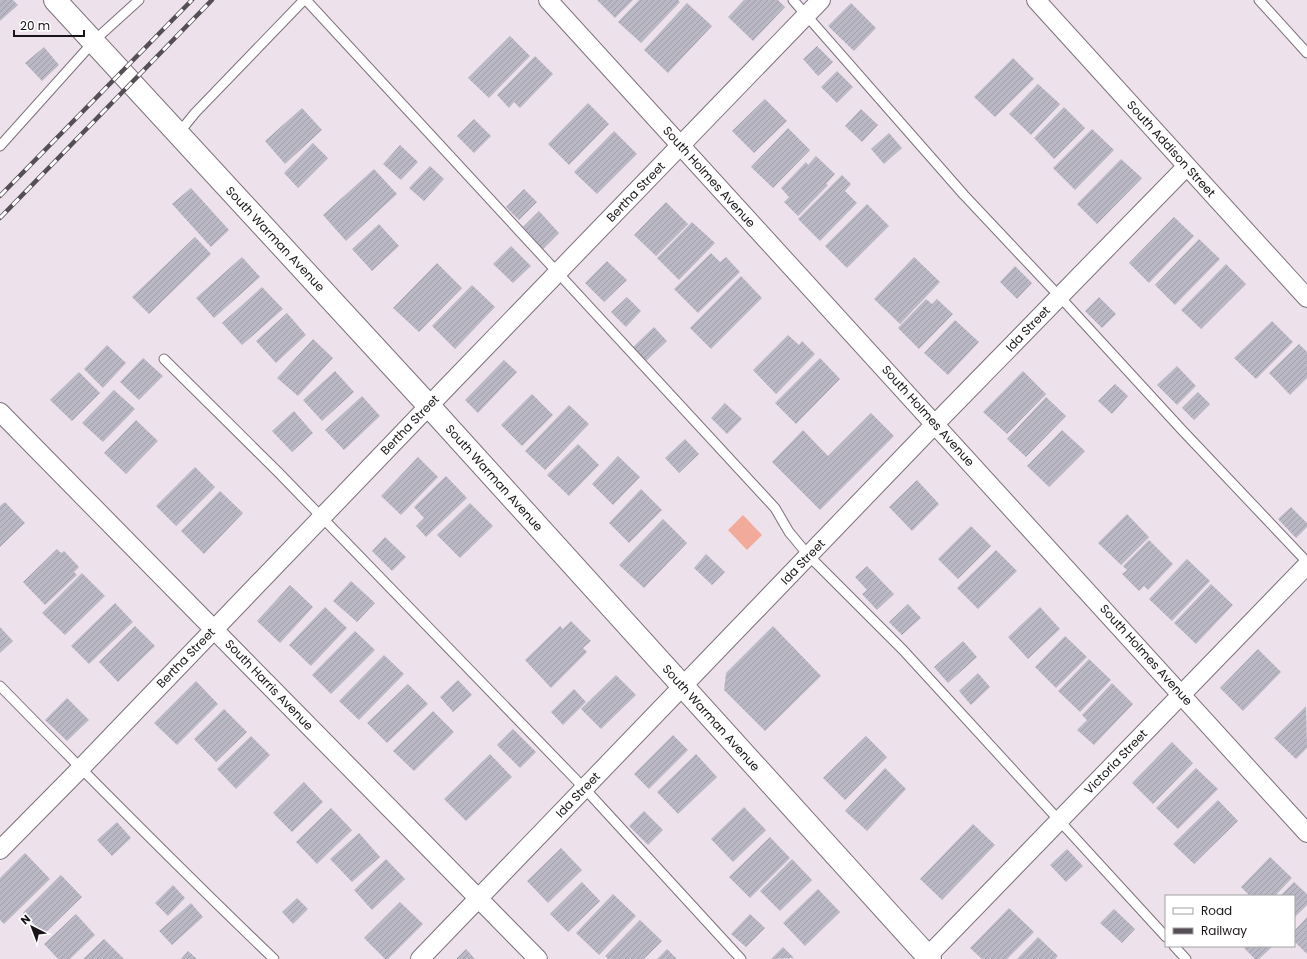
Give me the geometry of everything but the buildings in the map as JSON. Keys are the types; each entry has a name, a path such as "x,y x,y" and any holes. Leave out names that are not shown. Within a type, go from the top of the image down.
{"main road":[{"name":"South Warman Avenue","path":"55,0 429,406 928,958"}],"street":[{"name":"South Holmes Avenue","path":"548,0 1182,694 1307,833"},
{"name":"Bertha Street","path":"0,850 80,769 322,516 821,0"},
{"name":"South Addison Street","path":"1036,0 1307,298"},
{"name":"Ida Street","path":"420,959 683,688 935,424 1187,166"},
{"name":"South Harris Avenue","path":"0,412 538,959"},
{"name":"Victoria Street","path":"928,958 1307,563"}],"lane":[{"path":"0,146 93,42 139,0"},
{"path":"178,134 195,113 305,0 775,508 789,532 809,556 903,650 1165,936"},
{"path":"792,0 964,195 1307,563"},
{"path":"1259,0 1307,53"},
{"path":"164,359 322,516 584,789 741,959"},
{"path":"0,686 80,769 218,906 274,959"},
{"path":"1175,947 1186,959"}],"shaded area":[{"path":"743,515 762,535 747,550 728,530"}],"railway":[{"path":"0,196 192,0"},
{"path":"0,218 212,0"}]}
